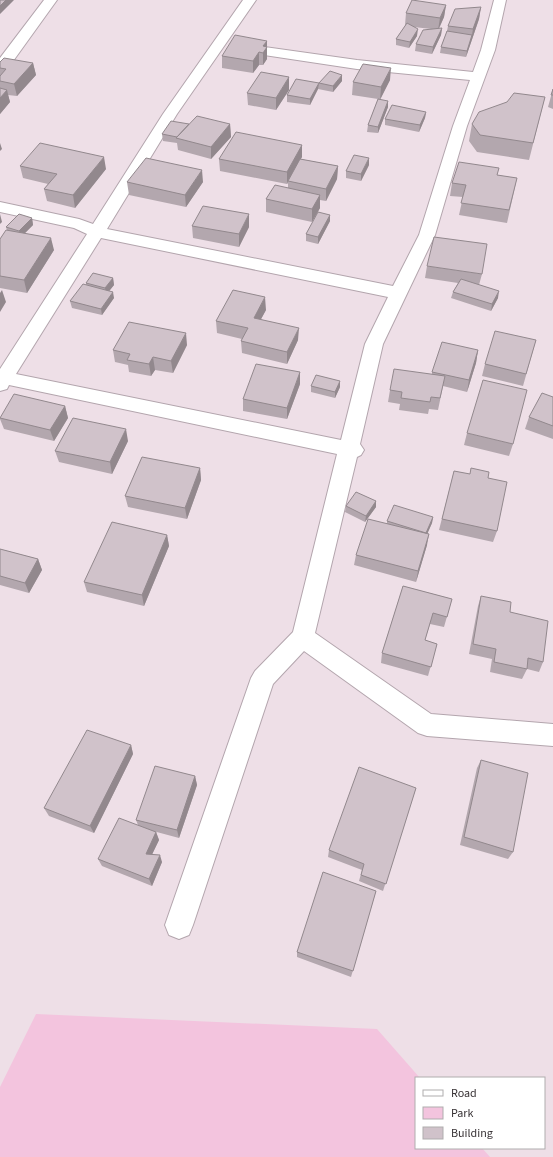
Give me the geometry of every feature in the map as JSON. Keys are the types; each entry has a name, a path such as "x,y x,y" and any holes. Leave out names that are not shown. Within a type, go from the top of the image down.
{"street":[{"path":"0,63 6,61 51,0"},
{"path":"250,0 218,43 141,157 97,232 1,380 351,450"},
{"path":"179,925 263,678 303,637 351,450 374,344 427,235 460,126 488,50 500,0"},
{"path":"218,43 374,68 478,77"},
{"path":"0,207 79,224 97,232 398,293"},
{"path":"303,637 427,725 553,735"}],"green space":[{"path":"36,1014 377,1029 419,1077 415,1077 415,1149 483,1149 490,1157 0,1157 0,1087"}],"building":[{"path":"0,0 6,0 0,6"},
{"path":"412,0 446,5 440,18 406,13"},
{"path":"481,7 473,29 448,26 455,9"},
{"path":"407,23 418,29 410,42 396,39"},
{"path":"442,28 433,47 416,44 423,30"},
{"path":"447,31 472,35 467,51 441,47"},
{"path":"235,35 267,41 263,46 267,47 263,53 259,52 253,61 222,56"},
{"path":"4,58 33,63 14,84 0,81 0,76 6,69 0,68 0,62"},
{"path":"363,64 391,68 381,87 353,82"},
{"path":"330,71 342,75 333,86 319,83"},
{"path":"261,72 289,77 276,98 247,93"},
{"path":"296,79 319,83 310,99 287,95"},
{"path":"0,88 7,90 0,98"},
{"path":"514,93 545,97 533,143 480,135 472,124 479,112 507,102"},
{"path":"378,99 388,101 378,127 368,125"},
{"path":"392,105 426,112 420,125 385,119"},
{"path":"197,116 230,124 211,147 176,138"},
{"path":"171,121 189,124 177,137 162,134"},
{"path":"236,132 302,145 287,172 219,159"},
{"path":"40,143 104,157 73,195 44,189 57,174 20,166"},
{"path":"354,155 369,158 361,174 346,171"},
{"path":"146,158 202,170 185,195 127,182"},
{"path":"300,159 338,166 326,189 288,181"},
{"path":"459,162 499,168 497,175 517,178 509,210 461,203 466,185 452,183"},
{"path":"275,185 320,195 312,209 266,199"},
{"path":"203,206 249,214 239,234 192,226"},
{"path":"318,212 330,215 318,237 306,234"},
{"path":"19,214 32,218 19,231 6,227"},
{"path":"6,230 51,238 24,280 0,276 0,239"},
{"path":"434,237 487,244 482,274 427,266"},
{"path":"93,273 113,278 105,288 86,283"},
{"path":"461,279 499,291 492,304 453,292"},
{"path":"83,284 113,292 101,309 70,301"},
{"path":"233,290 265,297 254,318 299,328 287,352 241,341 248,328 216,321"},
{"path":"129,322 186,333 171,361 153,357 149,364 127,360 130,354 113,350"},
{"path":"495,331 536,340 526,374 485,364"},
{"path":"442,342 478,350 469,380 432,372"},
{"path":"256,364 300,372 287,408 243,399"},
{"path":"394,369 445,376 440,398 431,397 430,402 401,398 402,392 390,390"},
{"path":"316,375 340,381 335,392 311,386"},
{"path":"483,380 527,390 513,444 467,433"},
{"path":"542,393 553,397 553,426 529,417"},
{"path":"14,394 65,406 50,430 0,418"},
{"path":"73,418 126,429 110,462 55,451"},
{"path":"142,457 200,468 185,508 125,496"},
{"path":"471,468 489,472 488,478 507,482 497,531 442,519 454,471 470,474"},
{"path":"356,492 376,501 366,516 346,506"},
{"path":"394,505 433,517 426,533 387,521"},
{"path":"368,519 429,534 418,571 356,555"},
{"path":"112,522 167,535 142,595 84,582"},
{"path":"0,549 38,559 25,583 0,576"},
{"path":"403,586 452,599 447,617 433,613 425,640 437,644 431,667 382,653"},
{"path":"481,596 511,602 510,612 548,621 543,662 528,658 527,669 494,662 496,649 473,644"},
{"path":"87,730 131,745 90,826 44,808"},
{"path":"481,760 528,773 513,852 464,837"},
{"path":"155,766 195,776 177,830 136,820"},
{"path":"359,767 416,788 386,884 361,875 364,864 329,850"},
{"path":"119,818 156,832 146,854 160,855 149,879 98,859"},
{"path":"323,872 376,891 353,971 297,952"}]}
